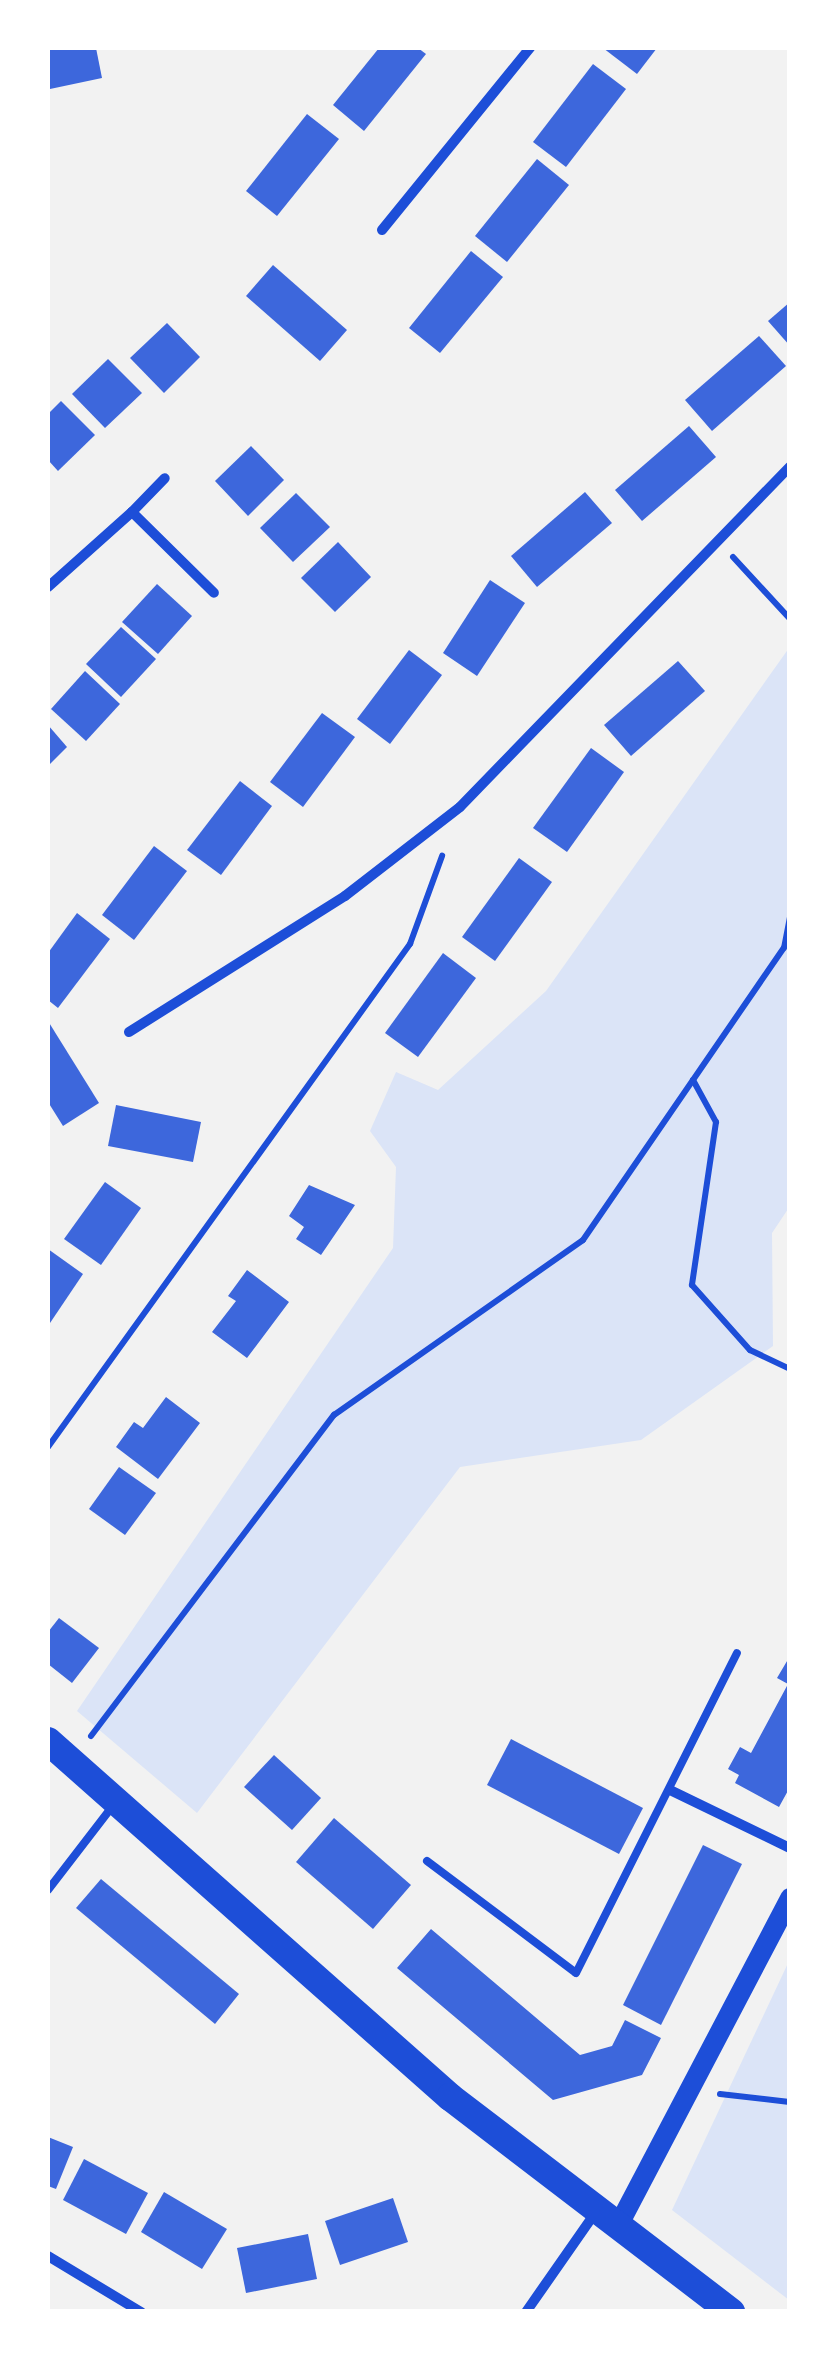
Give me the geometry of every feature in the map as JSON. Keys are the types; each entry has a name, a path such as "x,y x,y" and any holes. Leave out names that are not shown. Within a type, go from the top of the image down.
{"highway":[{"path":"48,1741 450,2097 731,2312"}],"main road":[{"path":"606,2220 689,2090 790,1898"}],"street":[{"path":"382,230 530,48"},
{"path":"130,1032 345,896 460,807 716,537 790,466"},
{"path":"48,587 166,478"},
{"path":"132,512 214,594"},
{"path":"670,1790 790,1848"},
{"path":"526,2312 606,2220"},
{"path":"48,2256 141,2312"}],"lane":[{"path":"428,1861 576,1973 737,1653"},
{"path":"48,1890 116,1803"}],"path":[{"path":"716,537 790,619"},
{"path":"48,1447 410,944 460,807"},
{"path":"70,1763 334,1415 583,1240 784,948 790,916"},
{"path":"693,1080 716,1122 692,1285 750,1350 790,1368"},
{"path":"689,2090 790,2102"}],"shaded area":[{"path":"789,648 790,1206 772,1233 773,1346 641,1440 460,1467 197,1813 77,1711 393,1248 396,1167 370,1131 396,1072 438,1090 546,991"},
{"path":"789,1961 789,2300 672,2210"}],"building":[{"path":"48,48 96,48 102,78 50,89"},
{"path":"379,48 418,48 426,54 364,131 333,105"},
{"path":"603,48 657,48 637,74"},
{"path":"593,64 626,89 566,167 533,142"},
{"path":"307,114 339,139 277,216 246,191"},
{"path":"537,159 569,185 507,262 475,236"},
{"path":"471,251 503,277 440,353 409,328"},
{"path":"273,265 347,330 320,361 246,296"},
{"path":"790,302 790,346 768,321"},
{"path":"167,323 200,357 164,393 130,358"},
{"path":"759,336 786,366 712,431 685,400"},
{"path":"108,359 142,393 105,428 72,394"},
{"path":"61,401 95,435 58,471 48,460 48,414"},
{"path":"689,426 716,457 642,521 615,490"},
{"path":"251,446 284,480 248,516 215,481"},
{"path":"585,492 612,523 537,587 511,556"},
{"path":"296,493 330,527 293,562 260,528"},
{"path":"338,542 371,577 335,612 301,578"},
{"path":"490,580 525,603 477,676 443,653"},
{"path":"157,584 192,616 158,654 122,622"},
{"path":"121,627 156,659 121,697 86,664"},
{"path":"409,650 442,675 390,744 357,719"},
{"path":"678,661 705,691 631,756 604,725"},
{"path":"85,671 120,704 86,741 51,709"},
{"path":"322,713 355,737 303,807 270,782"},
{"path":"48,725 67,747 48,766"},
{"path":"591,748 624,772 567,852 533,828"},
{"path":"240,781 272,806 221,875 187,850"},
{"path":"154,846 187,871 134,940 102,915"},
{"path":"519,858 552,882 495,961 462,937"},
{"path":"77,913 110,939 58,1008 48,1000 48,953"},
{"path":"443,953 476,978 418,1057 385,1033"},
{"path":"48,1021 99,1103 63,1126 48,1102"},
{"path":"116,1105 201,1122 193,1162 108,1146"},
{"path":"105,1182 141,1208 101,1265 64,1239"},
{"path":"309,1185 355,1205 321,1255 296,1239 304,1227 289,1216"},
{"path":"48,1249 83,1274 48,1326"},
{"path":"247,1270 289,1302 247,1358 212,1332 236,1301 228,1296"},
{"path":"166,1397 200,1423 158,1479 116,1447 134,1422 143,1428"},
{"path":"119,1467 156,1493 125,1535 89,1509"},
{"path":"59,1618 99,1648 72,1683 48,1664 48,1632"},
{"path":"790,1656 790,1787 779,1807 735,1783 739,1775 728,1769 740,1747 751,1753 788,1684 777,1678"},
{"path":"511,1739 643,1808 619,1854 487,1785"},
{"path":"274,1755 321,1798 292,1830 244,1787"},
{"path":"334,1818 411,1885 373,1929 296,1862"},
{"path":"703,1845 742,1864 661,2025 623,2005"},
{"path":"101,1879 239,1994 215,2024 76,1908"},
{"path":"431,1929 580,2055 612,2046 625,2020 661,2038 642,2075 553,2100 397,1968"},
{"path":"48,2137 73,2147 56,2189 48,2186"},
{"path":"84,2159 148,2193 126,2234 63,2200"},
{"path":"164,2192 227,2229 202,2269 141,2232"},
{"path":"393,2198 408,2242 340,2265 325,2221"},
{"path":"308,2234 317,2279 246,2293 237,2248"}]}
